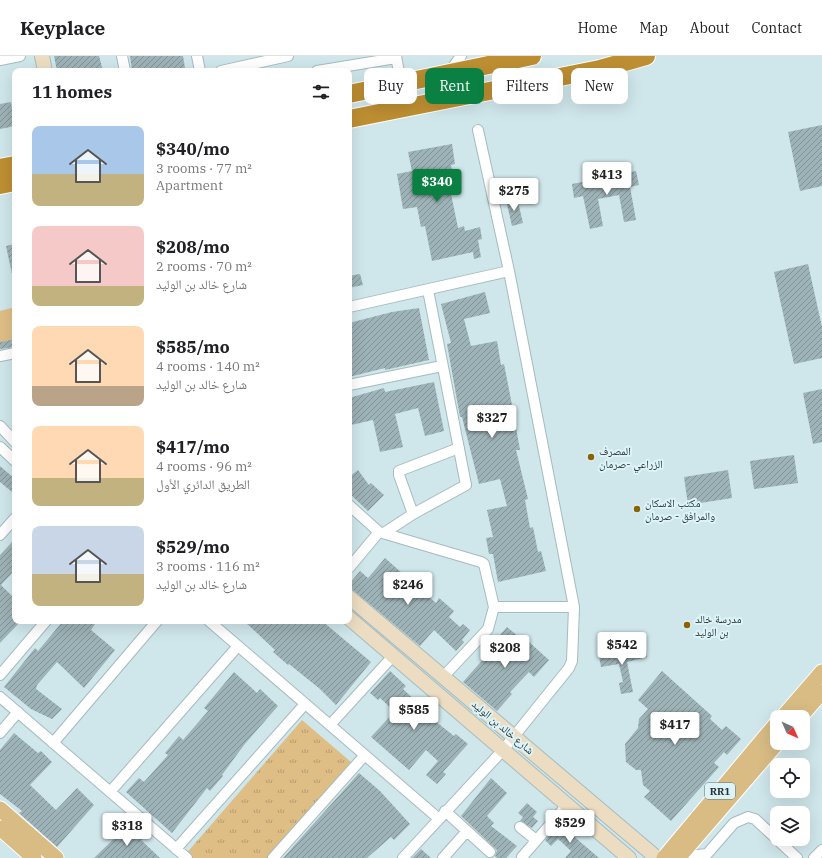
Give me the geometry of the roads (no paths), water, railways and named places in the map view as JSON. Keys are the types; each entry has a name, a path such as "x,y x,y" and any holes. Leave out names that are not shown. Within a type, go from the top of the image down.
{"highway":[{"path":"352,118 600,69 646,56"},
{"path":"475,68 525,57"},
{"path":"352,93 364,91"},
{"path":"0,168 12,166"},
{"path":"0,185 12,183"}],"main road":[{"path":"789,710 822,672"},
{"path":"806,710 822,692"},
{"name":"RR1","path":"664,858 770,731"},
{"name":"RR1","path":"679,858 771,750"},
{"path":"0,809 56,858"},
{"path":"0,828 34,858"}],"street":[{"path":"0,60 20,56"},
{"path":"42,56 44,68"},
{"path":"122,56 125,68"},
{"path":"197,56 199,68"},
{"path":"234,68 288,56"},
{"path":"452,68 461,56"},
{"path":"334,68 396,57 398,68"},
{"path":"404,857 503,750 571,664 574,608 509,270 478,130"},
{"path":"352,306 428,290 509,270"},
{"path":"352,565 382,533 413,514 466,486 428,290"},
{"path":"0,356 12,354"},
{"path":"352,384 442,366"},
{"path":"0,426 12,439"},
{"path":"0,447 12,458"},
{"path":"413,514 399,475 399,471 458,448"},
{"path":"352,507 382,533 483,563 494,607 487,631 443,677"},
{"path":"0,535 12,521"},
{"name":"شارع خالد بن الوليد","path":"352,600 657,858"},
{"path":"494,607 574,608"},
{"name":"شارع خالد بن الوليد","path":"352,621 629,858"},
{"path":"0,675 43,624"},
{"path":"53,743 154,624"},
{"path":"212,624 365,755 442,815 467,831 490,852"},
{"path":"110,792 238,646"},
{"path":"330,725 393,656"},
{"path":"0,697 186,858"},
{"path":"176,849 305,704"},
{"path":"0,733 18,712"},
{"path":"273,858 365,755"},
{"path":"522,857 567,805"},
{"path":"679,858 707,854 734,823 748,817 755,819 797,858"},
{"path":"520,826 536,840"},
{"path":"443,858 467,831"},
{"path":"814,858 822,850"}],"place":[{"name":"المصرف الزراعي -صرمان","path":"591,457"},
{"name":"مكتب الاسكان والمرافق - صرمان","path":"637,509"},
{"name":"مدرسة خالد بن الوليد","path":"687,625"}]}
